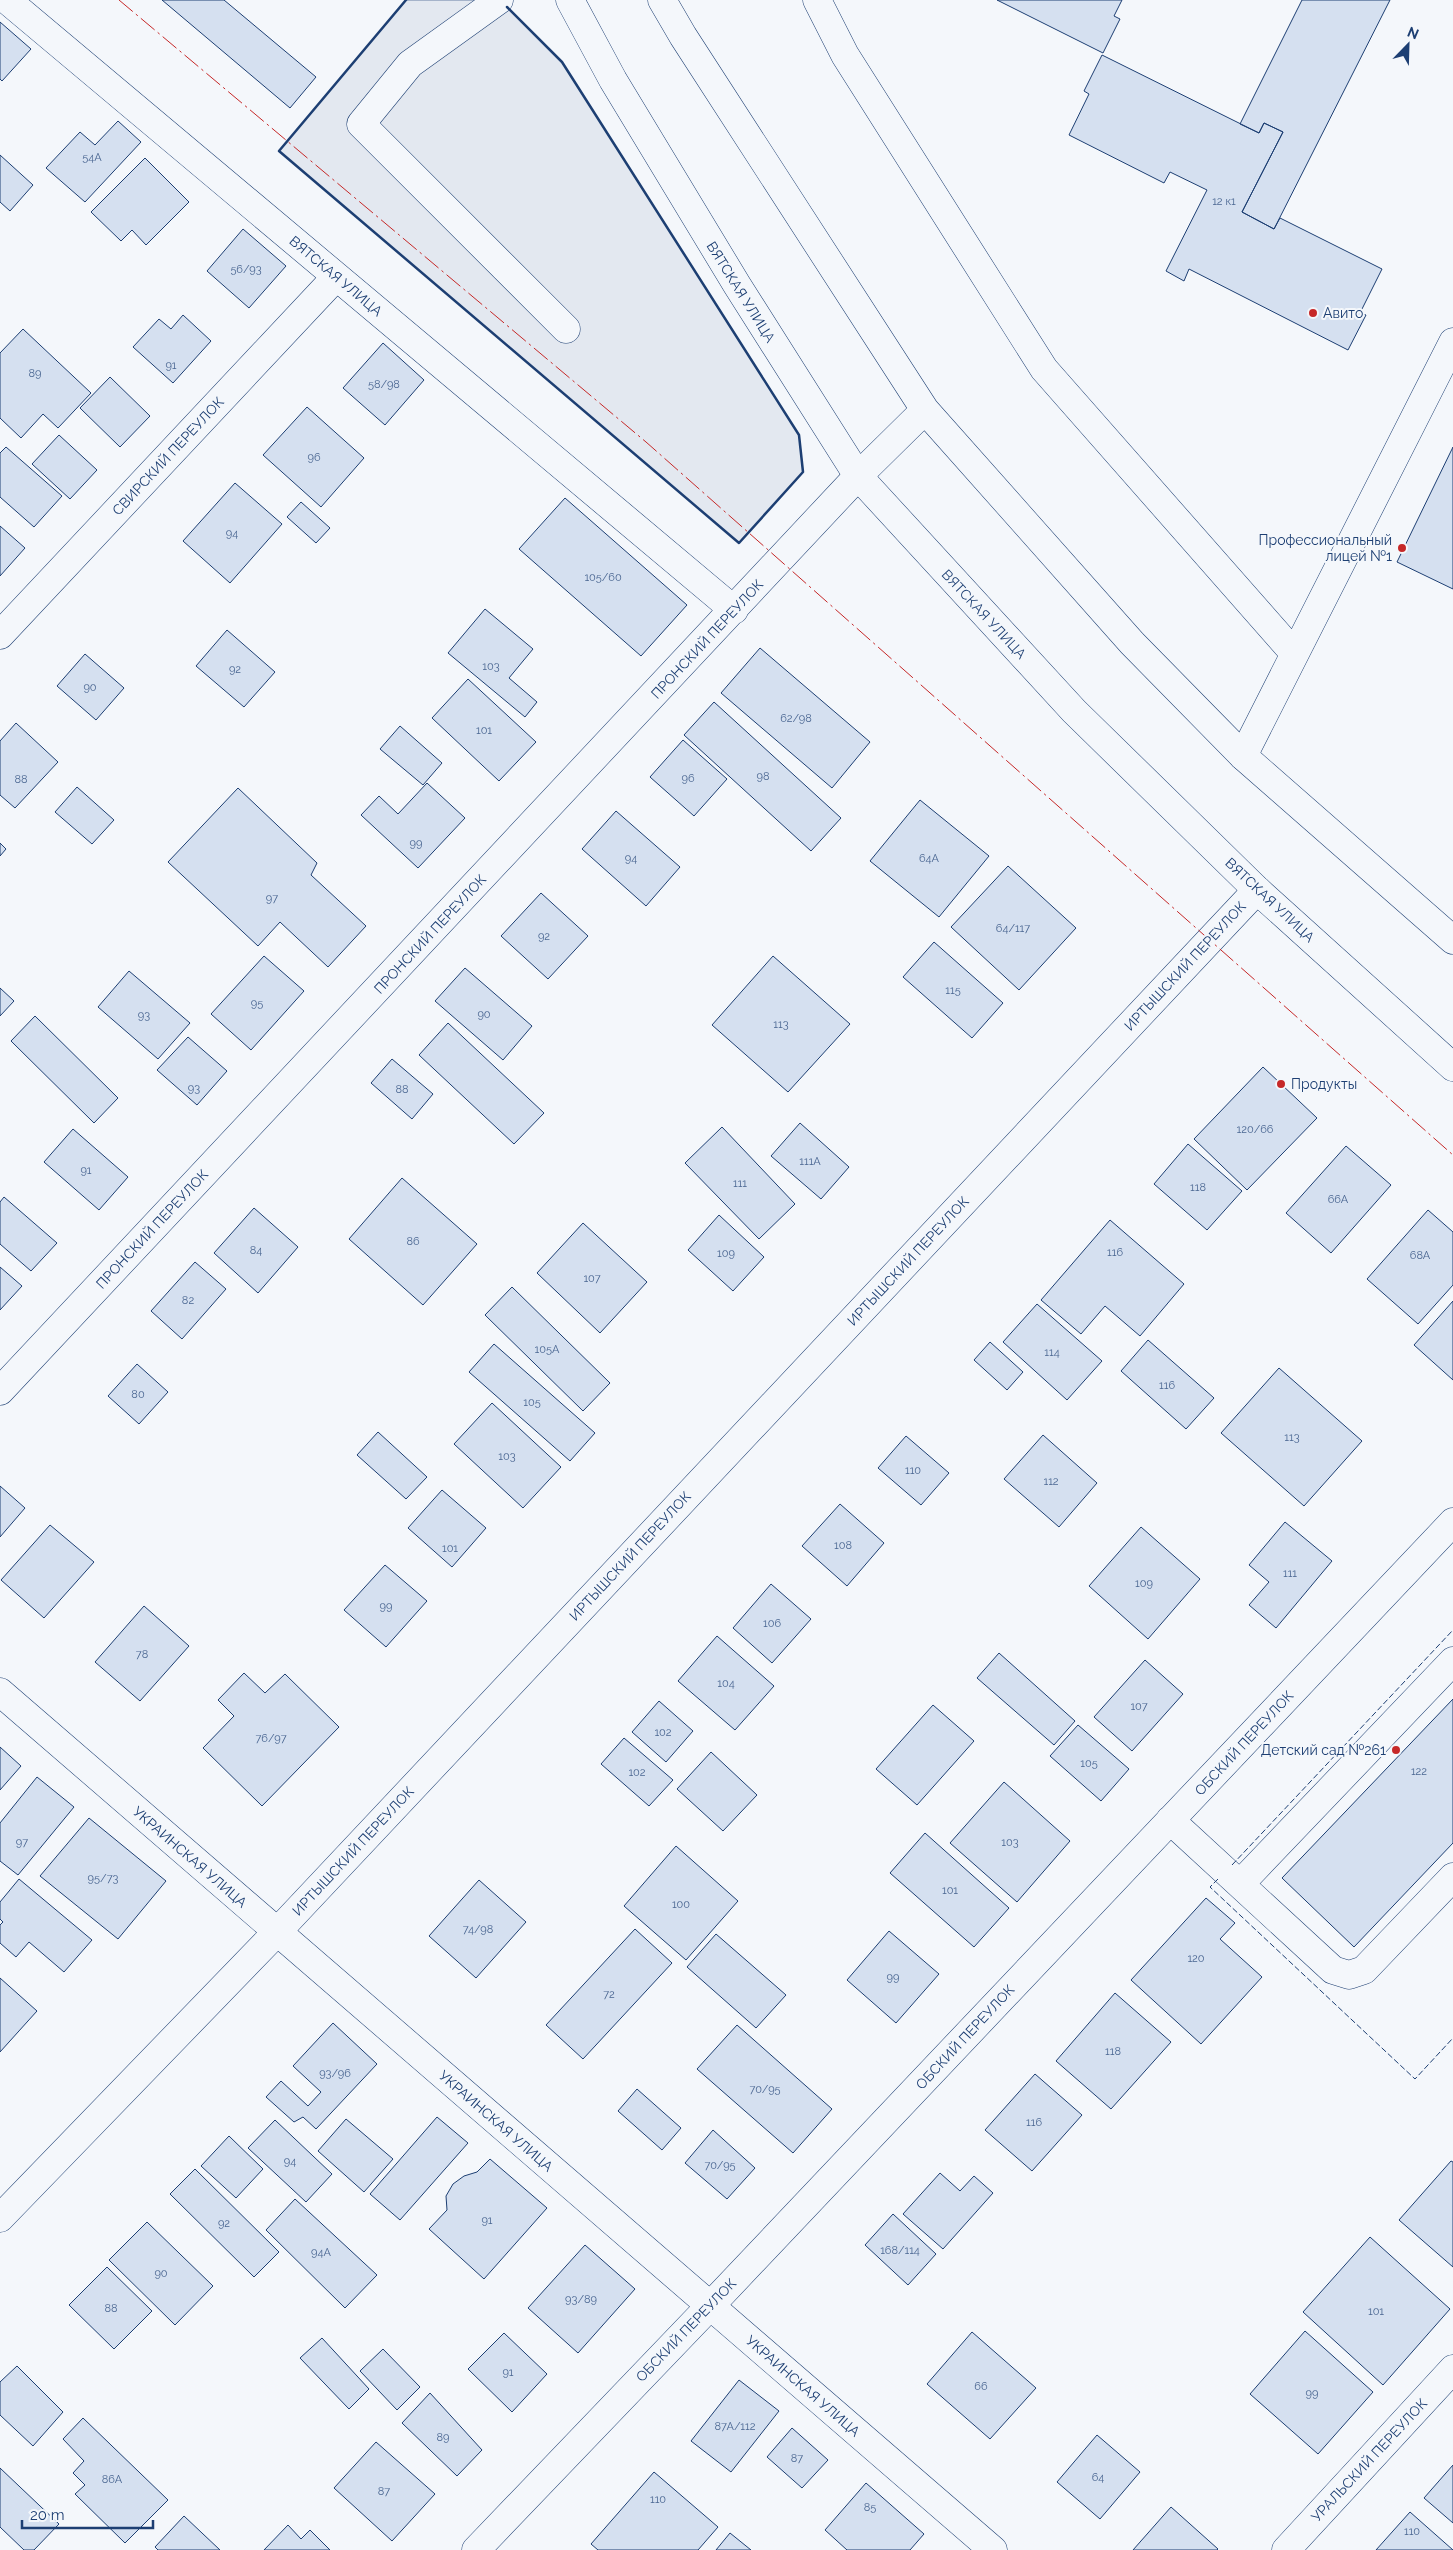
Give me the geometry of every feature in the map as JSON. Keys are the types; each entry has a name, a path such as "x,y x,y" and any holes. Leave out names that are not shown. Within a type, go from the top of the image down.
{"street":[{"name":"ВЯТСКАЯ УЛИЦА","path":"7,0 734,610"},
{"path":"499,0 410,64 361,124 566,329"},
{"name":"ВЯТСКАЯ УЛИЦА","path":"570,0 613,80 737,286 858,476 1074,711 1257,890 1453,1067"},
{"path":"662,0 683,36 925,410 1132,643 1243,756 1453,940"},
{"path":"817,0 845,55 1044,369 1294,653"},
{"name":"СВИРСКИЙ ПЕРЕУЛОК","path":"0,635 336,277"},
{"path":"1243,756 1453,342"},
{"name":"ПРОНСКИЙ ПЕРЕУЛОК","path":"0,1391 858,476 925,410"},
{"name":"ИРТЫШСКИЙ ПЕРЕУЛОК","path":"0,2218 277,1932 1257,890"},
{"name":"ОБСКИЙ ПЕРЕУЛОК","path":"476,2550 710,2306 1453,1522"},
{"path":"1240,1884 1453,1661"},
{"name":"УКРАИНСКАЯ УЛИЦА","path":"0,1692 993,2550"},
{"path":"1170,1820 1333,1970 1349,1975 1364,1970 1453,1877"},
{"name":"УРАЛЬСКИЙ ПЕРЕУЛОК","path":"1286,2550 1453,2369"}],"shaded area":[{"path":"406,0 500,0 562,62 799,435 803,472 739,543 279,151"}],"building":[{"path":"162,0 224,0 316,77 290,108"},
{"path":"997,0 1122,0 1114,16 1120,19 1103,53"},
{"path":"1302,0 1390,0 1274,229 1242,212 1283,132 1264,123 1259,133 1240,124"},
{"path":"0,22 31,49 2,81 0,79"},
{"path":"1102,55 1259,133 1264,123 1283,132 1242,212 1274,229 1280,218 1382,269 1360,313 1366,315 1348,350 1189,269 1184,281 1166,271 1207,190 1170,172 1164,183 1069,135 1089,94 1084,91"},
{"path":"118,121 141,142 85,202 46,168 80,132 95,145"},
{"path":"0,155 33,185 10,211 0,202"},
{"path":"145,158 189,202 146,245 132,230 121,241 91,212"},
{"path":"243,229 286,266 249,308 207,271"},
{"path":"183,315 211,341 173,383 133,347 159,319 171,329"},
{"path":"23,329 91,393 58,428 43,414 21,438 0,418 0,353"},
{"path":"383,343 424,380 385,425 343,388"},
{"path":"110,377 150,416 120,447 80,408"},
{"path":"307,407 364,458 321,507 263,455"},
{"path":"59,435 97,470 70,499 32,464"},
{"path":"6,447 62,496 34,527 0,497 0,453"},
{"path":"1453,447 1453,589 1397,562"},
{"path":"235,483 282,524 230,583 183,541"},
{"path":"565,498 687,605 641,656 519,549"},
{"path":"301,502 330,528 316,543 287,517"},
{"path":"0,526 25,548 0,576"},
{"path":"485,609 533,649 509,678 537,702 525,717 448,653"},
{"path":"227,630 275,672 244,707 196,666"},
{"path":"760,648 870,742 832,788 721,693"},
{"path":"85,654 124,688 96,720 57,686"},
{"path":"468,679 536,742 499,781 432,718"},
{"path":"714,702 841,818 811,851 684,735"},
{"path":"16,723 58,762 15,808 0,795 0,741"},
{"path":"400,726 442,763 423,785 380,749"},
{"path":"683,740 727,779 694,816 650,777"},
{"path":"427,783 465,818 418,868 361,815 379,796 398,814"},
{"path":"77,787 114,820 92,844 55,812"},
{"path":"238,788 317,863 311,875 366,926 328,967 280,922 258,946 168,862"},
{"path":"920,800 989,856 939,917 870,861"},
{"path":"616,811 680,867 646,906 582,849"},
{"path":"0,843 6,849 0,856"},
{"path":"1008,866 1076,928 1019,990 951,927"},
{"path":"541,893 588,936 548,979 501,936"},
{"path":"934,942 1003,1003 972,1038 903,977"},
{"path":"264,956 304,991 251,1050 211,1014"},
{"path":"773,956 850,1024 788,1092 712,1025"},
{"path":"465,968 532,1026 503,1060 435,1001"},
{"path":"129,971 190,1023 158,1059 98,1007"},
{"path":"0,988 14,1001 0,1016"},
{"path":"35,1016 118,1098 94,1123 11,1041"},
{"path":"448,1023 544,1113 514,1144 419,1055"},
{"path":"188,1037 227,1071 197,1105 157,1070"},
{"path":"392,1059 433,1094 412,1119 371,1083"},
{"path":"1263,1067 1317,1118 1247,1190 1194,1139"},
{"path":"800,1123 849,1167 821,1199 771,1156"},
{"path":"722,1127 795,1204 759,1239 685,1163"},
{"path":"73,1129 128,1177 99,1210 44,1162"},
{"path":"1188,1144 1242,1191 1207,1230 1154,1184"},
{"path":"1346,1146 1391,1185 1331,1253 1286,1213"},
{"path":"402,1178 477,1244 423,1305 349,1239"},
{"path":"4,1197 57,1243 31,1271 0,1244 0,1202"},
{"path":"254,1208 298,1247 258,1293 214,1253"},
{"path":"1428,1210 1453,1232 1453,1285 1418,1324 1367,1279"},
{"path":"719,1215 764,1257 733,1291 688,1250"},
{"path":"1110,1220 1184,1284 1140,1336 1105,1306 1081,1334 1041,1300"},
{"path":"583,1223 647,1282 600,1333 537,1273"},
{"path":"195,1262 226,1289 182,1339 151,1311"},
{"path":"0,1267 22,1286 0,1310"},
{"path":"512,1287 610,1383 583,1411 485,1315"},
{"path":"1453,1301 1453,1380 1414,1345"},
{"path":"1037,1304 1102,1361 1067,1400 1003,1342"},
{"path":"1148,1340 1214,1398 1186,1429 1121,1371"},
{"path":"990,1342 1023,1372 1007,1390 974,1360"},
{"path":"494,1344 595,1433 570,1461 469,1372"},
{"path":"137,1364 168,1392 139,1424 108,1396"},
{"path":"1279,1368 1362,1441 1304,1506 1221,1433"},
{"path":"492,1403 561,1467 523,1508 454,1444"},
{"path":"378,1432 427,1477 406,1499 357,1455"},
{"path":"1043,1435 1097,1483 1059,1527 1004,1479"},
{"path":"906,1436 949,1473 921,1505 878,1468"},
{"path":"0,1486 25,1508 0,1537"},
{"path":"442,1490 486,1528 452,1567 408,1528"},
{"path":"840,1504 884,1543 847,1586 802,1546"},
{"path":"1285,1522 1332,1561 1276,1628 1249,1605 1269,1582 1249,1565"},
{"path":"50,1525 94,1562 44,1618 1,1580"},
{"path":"1141,1527 1200,1579 1148,1639 1089,1586"},
{"path":"385,1565 427,1601 386,1647 344,1610"},
{"path":"771,1584 811,1619 772,1663 733,1628"},
{"path":"144,1606 189,1646 140,1701 95,1662"},
{"path":"717,1636 774,1686 735,1730 678,1681"},
{"path":"999,1653 1075,1721 1054,1745 977,1678"},
{"path":"1145,1660 1183,1694 1132,1751 1094,1717"},
{"path":"244,1673 265,1693 285,1674 339,1727 262,1806 203,1748 234,1716 218,1700"},
{"path":"1453,1699 1453,1843 1354,1947 1282,1878"},
{"path":"659,1701 693,1731 666,1762 632,1732"},
{"path":"933,1705 974,1741 917,1805 876,1769"},
{"path":"1078,1725 1129,1769 1101,1801 1050,1756"},
{"path":"624,1738 673,1780 649,1806 601,1764"},
{"path":"0,1747 21,1766 0,1790"},
{"path":"711,1752 757,1795 723,1831 677,1789"},
{"path":"37,1777 74,1807 18,1875 0,1861 0,1823"},
{"path":"1004,1782 1070,1841 1017,1902 950,1843"},
{"path":"89,1818 166,1881 118,1939 40,1876"},
{"path":"925,1833 1009,1908 974,1947 890,1873"},
{"path":"676,1846 738,1901 686,1960 624,1906"},
{"path":"19,1879 92,1940 64,1972 29,1942 16,1957 0,1943 0,1925 3,1922 0,1919 0,1902"},
{"path":"479,1880 526,1922 476,1978 429,1936"},
{"path":"1206,1898 1235,1923 1220,1939 1262,1977 1201,2044 1131,1980"},
{"path":"635,1929 672,1963 583,2059 546,2025"},
{"path":"889,1931 939,1974 896,2023 847,1980"},
{"path":"716,1934 786,1995 756,2028 687,1967"},
{"path":"0,1978 37,2011 0,2052"},
{"path":"1115,1993 1171,2042 1111,2109 1056,2061"},
{"path":"333,2023 377,2064 316,2129 303,2117 294,2122 266,2097 281,2081 308,2106 321,2092 293,2066"},
{"path":"737,2025 832,2109 793,2153 697,2069"},
{"path":"1035,2074 1082,2115 1032,2171 985,2130"},
{"path":"637,2089 681,2128 662,2150 618,2111"},
{"path":"437,2117 468,2143 400,2220 370,2194"},
{"path":"346,2119 393,2159 364,2192 318,2151"},
{"path":"275,2120 332,2174 306,2202 248,2148"},
{"path":"713,2130 755,2168 727,2199 685,2163"},
{"path":"229,2136 263,2169 236,2198 201,2166"},
{"path":"490,2159 547,2208 484,2279 429,2229 447,2210 446,2196 453,2184 464,2176 477,2172"},
{"path":"1451,2161 1453,2162 1453,2267 1399,2220"},
{"path":"195,2169 279,2252 254,2277 170,2194"},
{"path":"940,2173 960,2191 974,2176 993,2193 943,2249 903,2214"},
{"path":"295,2199 377,2275 345,2308 266,2230"},
{"path":"893,2214 936,2254 908,2285 865,2245"},
{"path":"147,2222 213,2286 175,2325 109,2260"},
{"path":"1370,2237 1450,2309 1383,2385 1303,2312"},
{"path":"585,2245 635,2289 578,2353 528,2308"},
{"path":"107,2267 152,2311 114,2349 69,2305"},
{"path":"1305,2331 1373,2392 1318,2454 1250,2394"},
{"path":"972,2332 1036,2388 990,2439 927,2384"},
{"path":"504,2333 547,2374 512,2412 468,2369"},
{"path":"322,2338 369,2389 349,2409 300,2358"},
{"path":"383,2349 420,2387 397,2410 360,2371"},
{"path":"17,2366 63,2412 33,2446 0,2415 0,2382"},
{"path":"739,2380 779,2411 731,2472 691,2441"},
{"path":"430,2393 482,2450 457,2476 402,2423"},
{"path":"83,2418 168,2500 125,2543 75,2494 85,2485 73,2473 84,2461 63,2439"},
{"path":"792,2428 828,2460 802,2488 767,2457"},
{"path":"1097,2435 1140,2472 1100,2519 1057,2482"},
{"path":"376,2442 435,2494 392,2541 334,2488"},
{"path":"1453,2465 1453,2523 1424,2498"},
{"path":"0,2468 59,2524 34,2550 24,2550 0,2527"},
{"path":"654,2472 718,2527 698,2550 598,2550 591,2544"},
{"path":"866,2483 924,2534 910,2550 847,2550 825,2530"},
{"path":"1171,2507 1218,2549 1133,2550"},
{"path":"1410,2512 1453,2550 1376,2550"},
{"path":"184,2516 220,2550 158,2550 155,2547"},
{"path":"288,2525 301,2539 310,2530 330,2550 264,2550"},
{"path":"730,2533 751,2550 716,2550"}],"fence":[{"path":"1232,1865 1453,1630"},
{"path":"1218,1879 1210,1887 1415,2079 1453,2038"}],"wall":[{"path":"406,0 279,151 739,543 803,472 799,435 562,62 507,7"}],"power":[{"path":"119,0 646,442 1453,1155"}],"place":[{"name":"Авито","path":"1313,313"},
{"name":"Профессиональный лицей №1","path":"1402,548"},
{"name":"Продукты","path":"1281,1084"},
{"name":"Детский сад №261","path":"1396,1750"}]}
